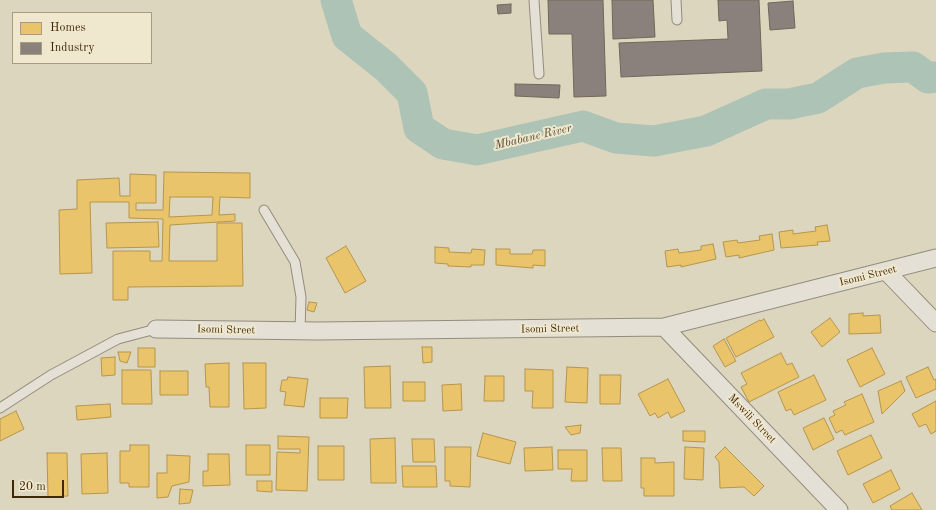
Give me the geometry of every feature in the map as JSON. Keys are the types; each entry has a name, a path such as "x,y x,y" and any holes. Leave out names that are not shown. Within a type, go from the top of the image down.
{"street":[{"name":"Isomi Street","path":"156,329 300,331 664,327 936,258"},
{"path":"886,271 936,323"},
{"name":"Mswili Street","path":"664,327 840,510"}],"lane":[{"path":"534,0 539,74"},
{"path":"676,0 676,20"},
{"path":"264,210 295,262 302,296 300,331"},
{"path":"0,408 51,375 118,339 156,329"}],"building: Homes":[{"path":"164,172 250,173 250,198 220,197 219,215 235,214 235,221 170,225 169,261 217,261 217,223 242,223 243,286 128,287 128,300 113,300 113,251 150,251 150,261 162,261 163,219 129,218 129,202 90,202 92,273 60,274 59,210 77,209 77,180 119,178 120,196 130,196 130,174 156,175 156,203 136,203 136,210 163,210","holes":["170,197 213,197 212,215 169,217"]},
{"path":"158,222 159,247 107,248 106,223"},
{"path":"827,225 830,241 817,242 818,245 781,248 779,232 793,230 793,234 816,231 815,227"},
{"path":"772,234 774,250 739,258 739,255 726,257 723,242 737,240 738,243 760,240 759,236"},
{"path":"713,244 716,259 681,267 681,265 667,267 665,251 678,249 679,253 701,250 701,246"},
{"path":"346,246 366,281 345,293 326,258"},
{"path":"435,247 449,248 449,252 471,253 472,249 485,250 484,265 471,265 471,267 448,266 448,264 435,263"},
{"path":"496,249 510,249 510,254 532,254 533,250 545,250 545,266 533,265 533,268 496,265"},
{"path":"309,302 317,303 314,312 307,310"},
{"path":"863,313 863,316 880,315 881,333 849,334 849,314"},
{"path":"830,318 840,332 822,347 811,332"},
{"path":"764,319 774,337 736,357 726,338"},
{"path":"724,339 736,361 725,367 713,346"},
{"path":"422,347 432,347 432,362 423,363"},
{"path":"138,348 155,348 155,367 138,367"},
{"path":"872,348 885,374 860,387 847,360"},
{"path":"118,352 131,352 127,363 120,361"},
{"path":"781,353 787,365 792,363 799,377 749,402 741,387 747,384 741,373"},
{"path":"115,357 115,375 102,376 101,358"},
{"path":"229,363 229,407 210,407 209,387 206,387 205,364"},
{"path":"243,363 266,363 266,408 244,409"},
{"path":"390,366 391,408 365,408 364,367"},
{"path":"567,367 588,368 587,403 565,402"},
{"path":"928,367 934,380 936,379 936,389 916,398 906,377"},
{"path":"525,369 553,370 553,408 532,408 533,391 525,391"},
{"path":"122,370 151,370 152,404 122,404"},
{"path":"160,371 188,371 188,395 160,395"},
{"path":"600,375 621,375 620,404 600,404"},
{"path":"814,375 826,400 794,415 791,409 786,411 778,392"},
{"path":"485,376 504,376 504,401 484,401"},
{"path":"288,377 308,379 304,407 284,405 286,392 280,391 282,380 287,380"},
{"path":"668,379 685,411 671,418 668,412 658,418 655,413 650,416 638,394"},
{"path":"901,381 905,391 882,414 878,391"},
{"path":"403,382 425,382 425,401 403,401"},
{"path":"461,384 462,410 443,411 442,385"},
{"path":"862,394 874,422 845,435 842,430 836,433 829,418 835,415 833,411 846,405 844,402"},
{"path":"320,398 348,398 347,418 320,418"},
{"path":"936,401 936,431 931,434 926,424 919,427 912,414"},
{"path":"110,404 111,417 77,420 76,406"},
{"path":"16,411 24,429 0,441 0,419"},
{"path":"824,418 834,439 813,450 803,428"},
{"path":"581,425 580,433 571,435 565,427"},
{"path":"683,431 705,431 705,442 683,441"},
{"path":"483,433 516,442 510,464 477,456"},
{"path":"871,435 882,458 848,475 837,451"},
{"path":"278,436 309,437 307,491 276,490 277,452 300,453 300,449 278,449"},
{"path":"395,438 396,483 371,483 370,439"},
{"path":"412,439 434,439 435,462 413,462"},
{"path":"130,445 149,445 149,487 129,487 129,483 120,483 120,451 130,451"},
{"path":"246,445 270,445 270,475 246,475"},
{"path":"318,446 344,446 344,480 318,480"},
{"path":"445,447 471,447 470,487 450,486 450,481 445,481"},
{"path":"552,447 553,470 525,471 524,448"},
{"path":"685,447 704,448 703,480 684,479"},
{"path":"725,447 764,486 754,496 744,487 720,488 719,462 715,457"},
{"path":"602,448 621,448 622,481 603,481"},
{"path":"558,450 587,450 587,481 571,481 572,469 558,469"},
{"path":"47,453 67,453 68,496 48,497"},
{"path":"107,453 108,493 82,494 81,454"},
{"path":"208,454 229,454 230,485 203,486 203,471 208,471"},
{"path":"167,455 190,456 189,482 172,486 168,497 157,498 157,473 167,473"},
{"path":"641,458 655,458 655,463 674,462 674,496 644,496 644,488 641,488"},
{"path":"402,466 436,466 437,487 403,487"},
{"path":"891,470 900,489 873,503 863,484"},
{"path":"257,481 272,481 272,492 257,491"},
{"path":"180,489 193,490 190,503 179,504"},
{"path":"912,493 922,510 892,510 890,506"}],"building: Industry":[{"path":"548,0 603,0 606,96 574,97 572,34 549,34"},
{"path":"612,0 653,0 655,37 613,39"},
{"path":"718,0 759,0 762,71 621,77 619,43 728,39 727,20 719,21"},
{"path":"793,1 795,28 770,30 768,3"},
{"path":"511,4 511,13 498,14 497,5"},
{"path":"515,84 560,85 559,98 515,96"}],"waterway":[{"name":"Mbabane River","path":"336,0 347,36 386,67 412,93 419,128 443,144 477,150 583,126 616,138 654,141 706,131 766,104 789,104 818,98 857,73 884,68 913,67 928,78 936,77"}]}
